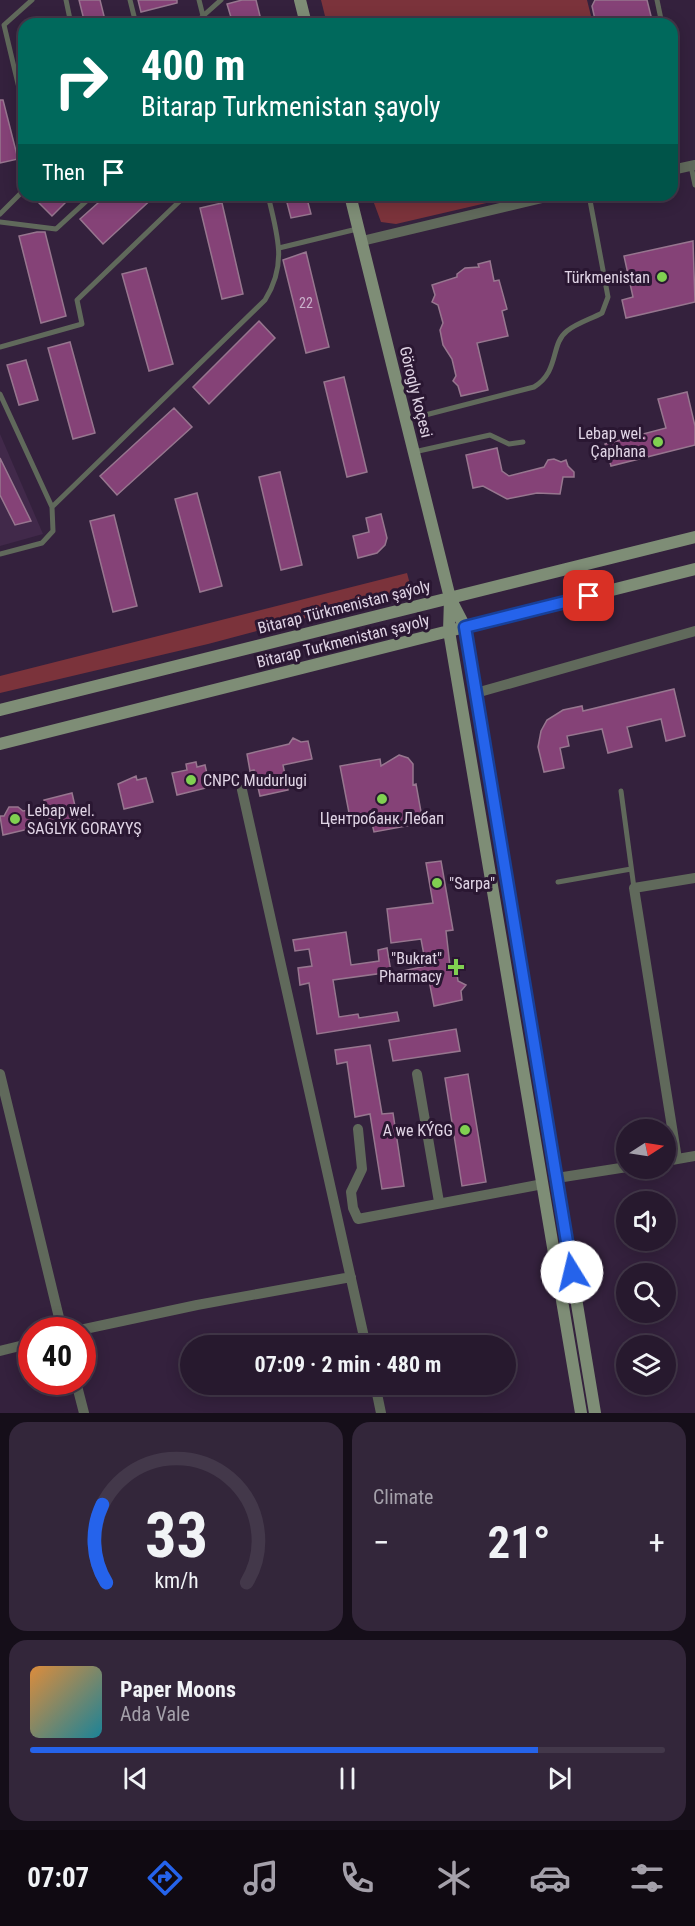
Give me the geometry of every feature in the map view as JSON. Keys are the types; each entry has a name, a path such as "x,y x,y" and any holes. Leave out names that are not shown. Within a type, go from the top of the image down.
{"main road":[{"path":"300,0 304,18"},
{"name":"Görogly koçesi","path":"351,201 450,598 465,627 595,1413"},
{"name":"Bitarap Türkmenistan şaýoly","path":"0,710 695,537"},
{"name":"Bitarap Turkmenistan şayoly","path":"0,744 695,569"},
{"name":"Görogly koçesi","path":"450,598 449,631 581,1413"}],"street":[{"path":"678,169 693,165"},
{"path":"362,241 530,201"},
{"path":"476,693 695,631"},
{"path":"242,790 364,1335"},
{"path":"666,1119 634,888 695,878"},
{"path":"0,1074 59,1317"},
{"path":"417,1074 439,1202"},
{"path":"358,1129 362,1169 351,1192 356,1218 543,1184"},
{"path":"676,1159 695,1156"},
{"path":"556,1178 616,1169"},
{"path":"96,1327 197,1305 351,1277"},
{"path":"0,1351 18,1346"},
{"path":"79,1395 84,1413"},
{"path":"377,1395 381,1413"}],"lane":[{"path":"18,84 4,25 32,0"},
{"path":"66,0 70,18"},
{"path":"130,0 134,18"},
{"path":"199,0 203,16"},
{"path":"201,18 221,0"},
{"path":"657,0 661,18"},
{"path":"693,165 695,185"},
{"path":"0,214 18,196"},
{"path":"0,222 56,229 86,201"},
{"path":"0,347 82,324 77,300 180,201"},
{"path":"52,507 265,300 274,286 279,269 279,248 269,201"},
{"path":"406,420 534,387 544,381 555,361 561,337 567,330 602,314 608,297 590,201"},
{"path":"279,248 358,228"},
{"path":"0,394 52,507 53,531 42,543 0,554"},
{"path":"414,452 490,435 509,444 523,442"},
{"path":"621,791 634,888"},
{"path":"558,882 631,869"}],"shaded area":[{"path":"321,0 587,0 592,18 326,18"},
{"path":"373,201 495,201 396,224 381,222"},
{"path":"0,434 43,534 0,546"},
{"path":"407,573 411,588 400,593 208,644 0,693 0,676"}],"building":[{"path":"79,0 100,0 104,18 84,18"},
{"path":"138,0 177,0 177,3 141,12"},
{"path":"242,0 256,0 260,18 231,18 227,4"},
{"path":"595,0 647,0 652,18 595,18 592,6"},
{"path":"0,100 3,100 18,159 0,163"},
{"path":"37,201 67,201 52,216"},
{"path":"100,201 150,201 103,244 80,219"},
{"path":"287,201 308,201 311,214 291,218"},
{"path":"222,203 243,294 222,299 200,208"},
{"path":"45,232 66,316 41,323 19,236"},
{"name":"Türkmenistan","path":"693,241 695,302 626,318 622,300 633,297 624,256"},
{"path":"306,252 329,347 306,353 283,260"},
{"path":"490,261 494,281 499,280 507,309 502,311 508,336 477,343 488,390 461,396 458,386 453,381 456,376 452,359 443,345 440,330 443,323 438,305 432,302 435,295 432,285 457,277 457,274 465,268 479,267 478,264"},
{"path":"146,268 173,364 149,371 122,274"},
{"path":"259,321 275,338 209,404 193,387"},
{"path":"70,342 95,433 73,439 48,348"},
{"path":"26,360 38,400 19,405 7,365"},
{"path":"344,377 367,472 347,477 324,382"},
{"name":"Lebap wel. Çaphana","path":"687,392 695,426 695,445 611,466 605,444 666,428 658,399"},
{"path":"174,408 192,427 117,495 100,476"},
{"path":"497,448 502,471 509,476 544,467 548,460 554,459 561,462 566,460 574,472 574,477 563,477 560,494 537,493 507,499 483,486 473,488 466,455"},
{"path":"0,458 31,521 15,525 0,495"},
{"path":"280,472 302,565 281,570 259,477"},
{"path":"197,493 222,586 200,592 175,499"},
{"path":"381,514 387,538 385,545 377,553 358,558 353,536 369,532 366,518"},
{"path":"114,515 137,606 113,612 90,521"},
{"path":"674,689 685,736 666,741 661,719 627,727 632,747 608,753 602,729 567,736 569,746 560,748 564,768 544,772 538,747 541,731 547,720 563,710 582,706 583,711"},
{"path":"293,738 301,742 308,741 312,759 283,765 288,790 260,796 254,770 250,771 247,754 289,744"},
{"name":"Центробанк Лебап","path":"399,755 408,758 413,764 413,785 416,784 423,823 374,832 371,819 351,823 340,766 380,759 381,766"},
{"name":"CNPC Mudurlugi","path":"196,762 197,767 205,765 210,787 177,795 172,773 187,770 186,764"},
{"path":"136,776 137,780 146,778 153,802 124,809 118,784"},
{"path":"72,793 78,819 50,825 44,800"},
{"name":"Lebap wel. SAGLYK GORAYYŞ","path":"9,807 18,807 23,811 29,810 33,828 3,835 0,816 4,816"},
{"path":"441,861 453,930 446,931 450,966 456,967 458,981 466,985 461,991 462,1000 434,1006 428,975 401,979 398,972 426,966 421,939 391,943 387,909 433,903 426,863"},
{"path":"346,932 351,965 379,961 378,950 387,948 391,972 333,980 339,1017 358,1014 359,1018 397,1012 399,1021 317,1034 309,983 300,985 298,968 312,966 309,949 295,951 293,940"},
{"path":"456,1029 460,1051 393,1061 389,1040"},
{"path":"370,1045 382,1114 393,1113 404,1186 382,1189 370,1114 355,1117 347,1062 337,1064 335,1050"},
{"name":"A we KÝGG","path":"468,1074 486,1182 462,1186 445,1078"}],"place":[{"name":"Türkmenistan","path":"662,277"},
{"name":"Lebap wel. Çaphana","path":"658,442"},
{"name":"CNPC Mudurlugi","path":"191,780"},
{"name":"Центробанк Лебап","path":"382,799"},
{"name":"Lebap wel. SAGLYK GORAYYŞ","path":"15,819"},
{"name":"\"Sarpa\"","path":"437,883"},
{"name":"\"Bukrat\" Pharmacy","path":"456,967"},
{"name":"A we KÝGG","path":"465,1130"}],"route":[{"path":"572,1272 465,627 589,596"}]}
